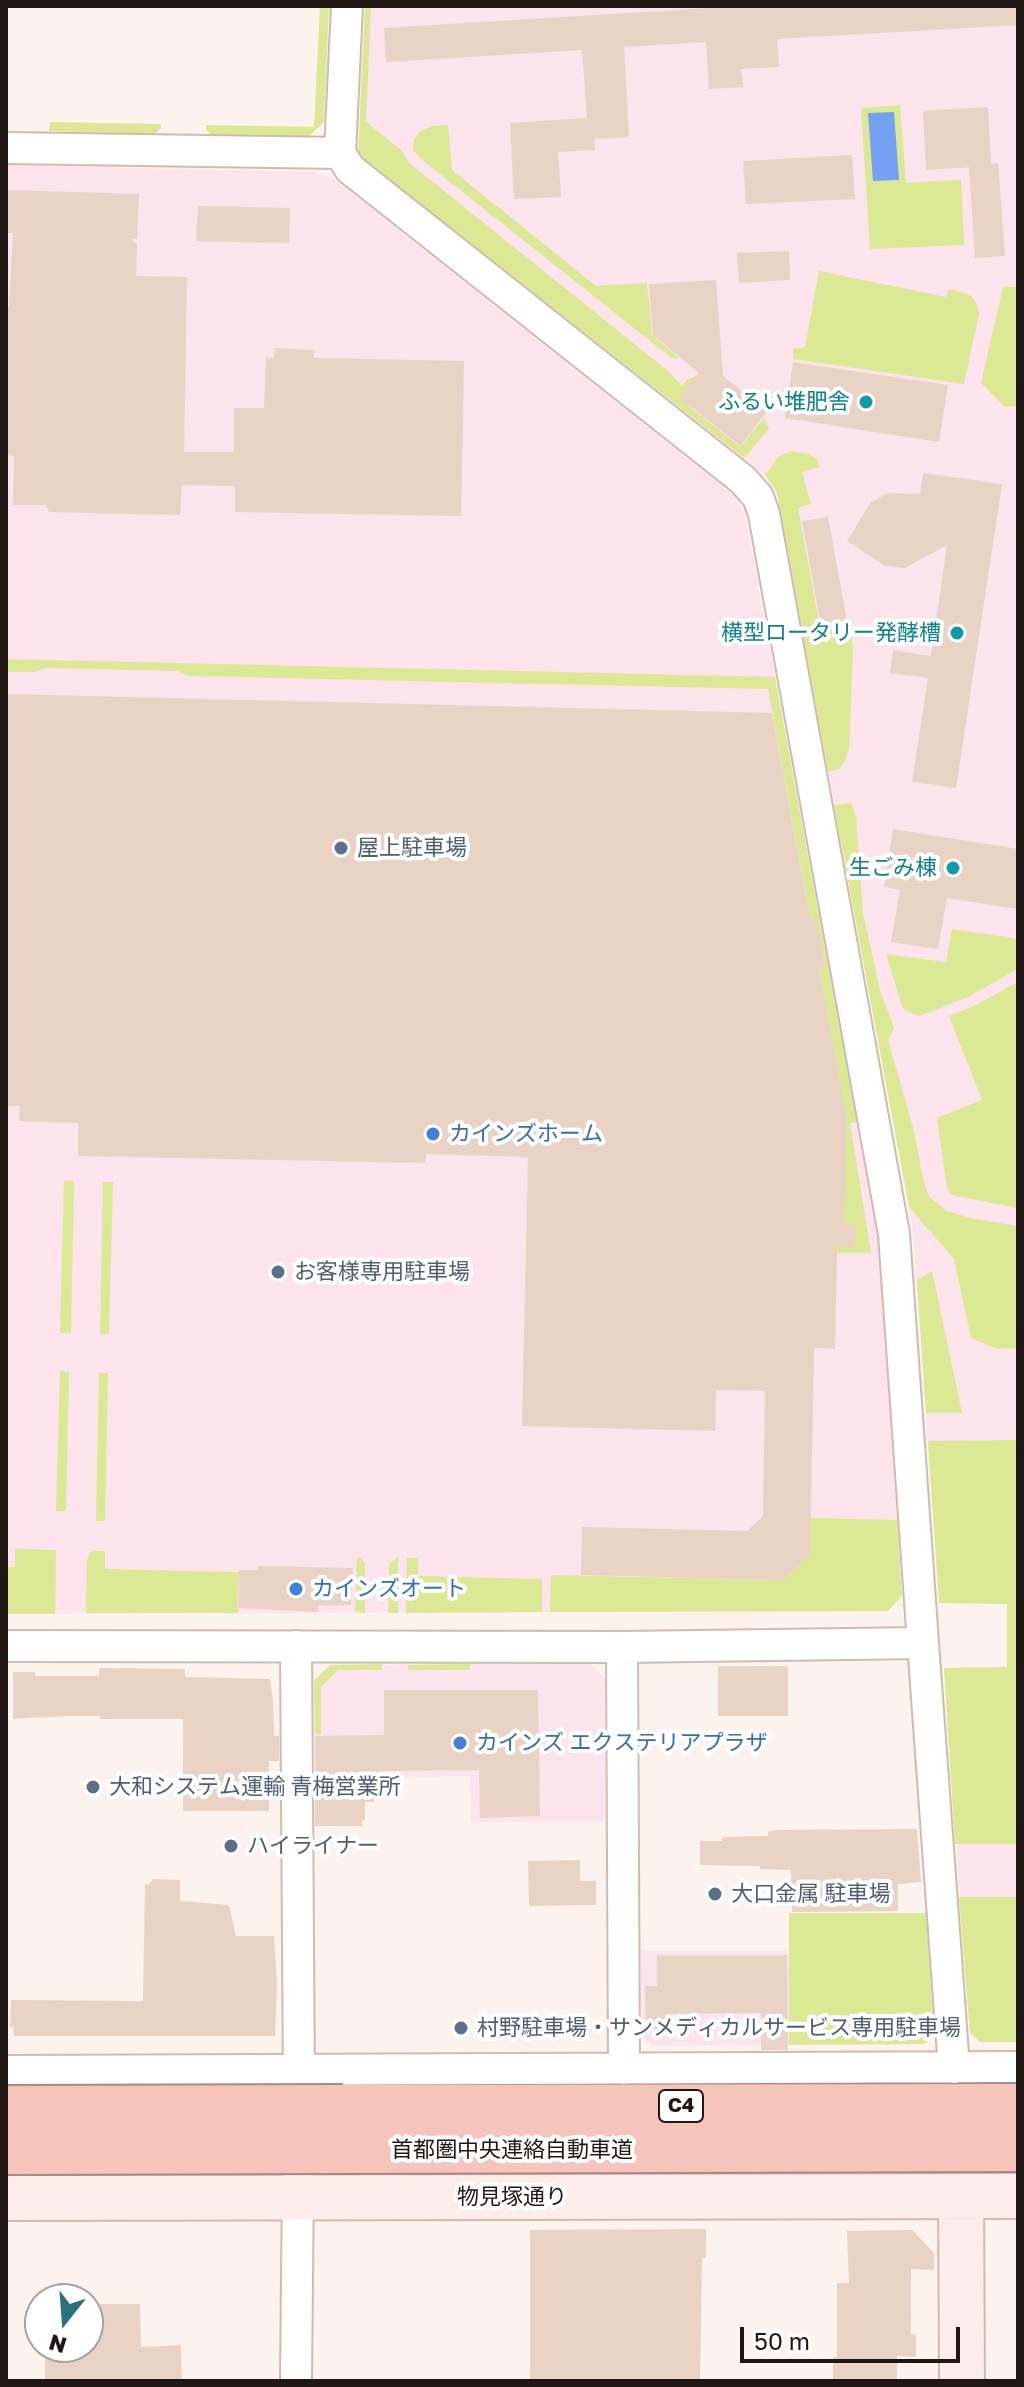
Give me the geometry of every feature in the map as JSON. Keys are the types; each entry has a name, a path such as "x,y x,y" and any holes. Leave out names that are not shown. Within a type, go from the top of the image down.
{"highway":[{"name":"首都圏中央連絡自動車道","path":"6,2108 1018,2106"},
{"name":"首都圏中央連絡自動車道","path":"6,2152 1018,2149"}],"street":[{"path":"347,6 340,153 350,169 743,480 758,497 764,514 894,1234 954,2068"},
{"path":"6,148 340,153"},
{"path":"6,1646 622,1647 923,1643"},
{"path":"296,1646 299,2070 296,2381"},
{"path":"622,1647 624,2069"},
{"path":"6,2071 1018,2067"},
{"path":"961,2196 962,2381"},
{"name":"物見塚通り","path":"6,2198 1018,2196"}],"shaded area":[{"path":"365,6 1018,6 1018,2042 980,2042 970,2033 944,1668 1007,1667 1007,1604 939,1603 913,1229 777,493 765,475 358,155"},
{"name":"カインズホーム","path":"6,165 314,172 335,180 733,495 745,514 878,1232 902,1596 888,1611 6,1614"},
{"name":"カインズ エクステリアプラザ","path":"590,1663 606,1679 605,1822 471,1822 470,1776 315,1778 314,1681 330,1665"},
{"path":"641,1951 789,1951 789,2045 651,2046 642,2036"}],"green space":[{"path":"320,6 329,6 324,122 308,137 212,135 206,130 206,125 314,127"},
{"path":"365,6 371,6 366,122 401,150 408,162 668,371 682,386 702,373 714,376 690,407 740,447 764,418 769,429 744,458 358,155"},
{"path":"900,105 906,183 961,180 964,245 870,249 861,108"},
{"path":"50,122 161,124 161,128 155,134 49,131"},
{"path":"448,125 452,170 596,286 647,283 652,335 679,358 673,359 421,159 413,150 414,139 421,131 433,126"},
{"path":"819,271 946,297 948,290 971,296 979,314 964,384 793,359 793,349 805,347"},
{"path":"1003,287 1018,287 1018,406 1005,407 981,383"},
{"path":"791,451 817,459 819,467 802,472 811,504 798,508 822,639 851,634 853,648 849,749 839,769 828,772 777,493 765,475 778,457"},
{"path":"6,659 775,677 857,1122 850,1123 871,1253 816,1253 847,1122 819,969 825,967 816,918 810,918 768,689 189,676 177,671 46,668 34,672 6,672"},
{"path":"851,803 856,816 863,913 880,990 894,1028 888,1040 914,1131 923,1179 929,1197 947,1211 1018,1226 1018,1348 997,1349 971,1338 954,1259 909,1207 834,805"},
{"path":"952,929 1018,939 1018,969 968,997 919,1016 903,1009 886,954 946,962"},
{"path":"1018,982 1018,1208 952,1195 947,1187 937,1118 982,1100 949,1016"},
{"path":"64,1181 74,1181 71,1333 60,1333"},
{"path":"103,1182 113,1182 109,1334 100,1334"},
{"path":"932,1271 962,1413 926,1413 917,1280"},
{"path":"60,1371 69,1372 66,1511 56,1511"},
{"path":"99,1373 108,1373 105,1521 96,1521"},
{"path":"1018,1440 1018,1844 955,1844 944,1668 1007,1667 1007,1604 939,1603 928,1441"},
{"path":"810,1518 897,1520 902,1596 888,1611 550,1612 551,1575 783,1580 810,1555"},
{"path":"15,1549 56,1550 55,1614 6,1614 6,1567 15,1567"},
{"path":"94,1551 105,1551 105,1569 239,1572 238,1613 86,1613 87,1560"},
{"path":"357,1557 365,1564 365,1613 355,1612"},
{"path":"398,1557 398,1613 388,1613 389,1564"},
{"path":"407,1558 418,1558 418,1576 542,1579 542,1612 406,1613"},
{"path":"382,1664 382,1670 338,1670 321,1687 321,1734 315,1734 314,1681 330,1665"},
{"path":"470,1664 470,1670 408,1670 408,1665"},
{"path":"959,1897 1018,1897 1018,2042 980,2042 970,2033"},
{"path":"789,1913 926,1913 934,2034 925,2044 789,2045"}],"water":[{"path":"894,112 899,180 873,181 868,113"}],"building":[{"path":"742,6 1018,6 1018,25 777,39 779,67 741,69 743,87 709,89 706,42 624,47 629,137 594,139 595,150 558,152 561,197 514,199 510,123 587,118 582,50 386,62 384,28"},
{"path":"988,107 991,164 998,163 1005,256 975,258 969,167 926,170 923,111"},
{"path":"852,155 855,199 746,204 743,161"},
{"path":"6,190 139,194 137,239 130,239 137,244 136,276 187,277 184,452 234,452 234,408 264,408 266,357 274,358 275,348 315,350 313,358 464,361 461,516 235,512 235,486 182,485 180,515 49,512 46,505 13,505 14,456 6,455 6,307 9,307 13,233 6,233"},
{"path":"198,206 290,208 289,243 196,241"},
{"path":"789,251 790,280 739,283 737,253"},
{"path":"716,280 723,376 767,411 740,446 679,397 699,373 653,335 649,284"},
{"name":"ふるい堆肥舎","path":"793,362 948,385 939,442 785,418"},
{"name":"横型ロータリー発酵槽","path":"923,473 1002,484 956,788 912,782 928,678 890,673 893,650 931,656 947,545 905,568 885,566 847,541 871,502 888,493 920,494"},
{"path":"828,517 849,632 823,637 802,521"},
{"path":"6,694 772,713 810,919 816,918 825,968 819,969 847,1119 844,1224 856,1224 855,1247 837,1247 835,1349 814,1348 810,1555 783,1580 581,1575 582,1527 747,1531 763,1516 765,1391 716,1390 715,1431 522,1426 528,1157 426,1154 426,1163 78,1156 78,1123 19,1121 20,1106 6,1106"},
{"name":"生ごみ棟","path":"893,829 1018,849 1018,909 947,898 938,949 891,942 900,890 884,887"},
{"path":"258,1566 353,1568 351,1605 318,1605 318,1612 239,1608 239,1570 258,1570"},
{"path":"718,1666 788,1666 788,1716 718,1716"},
{"path":"99,1668 185,1669 185,1677 270,1679 274,1736 279,1736 279,1761 269,1761 269,1811 183,1811 183,1719 68,1716 13,1719 13,1672 35,1672 35,1676 99,1676"},
{"path":"384,1690 538,1690 540,1816 480,1818 479,1770 379,1771 379,1775 373,1775 374,1802 365,1802 363,1826 315,1826 315,1736 384,1735"},
{"path":"917,1829 921,1882 898,1884 898,1911 792,1912 791,1870 700,1865 700,1841 722,1841 722,1837 768,1836 768,1832 776,1830"},
{"path":"580,1860 580,1881 596,1881 596,1905 529,1906 528,1861"},
{"path":"153,1879 180,1880 180,1901 229,1905 236,1936 274,1936 277,1984 275,2036 14,2036 13,2027 10,2027 11,2000 143,2001 145,1884 149,1885"},
{"path":"657,1955 787,1955 788,2050 761,2050 761,2013 672,2014 673,2029 646,2029 645,1986 657,1986"},
{"path":"706,2229 706,2258 702,2258 700,2381 530,2381 530,2230"},
{"path":"912,2230 934,2253 934,2270 911,2269 911,2334 916,2335 916,2357 897,2356 897,2381 833,2381 833,2357 837,2357 837,2283 849,2283 847,2231"},
{"path":"104,2304 140,2304 141,2347 181,2345 182,2381 45,2381 45,2363 104,2363"}],"place":[{"name":"ふるい堆肥舎","path":"866,402"},
{"name":"横型ロータリー発酵槽","path":"957,633"},
{"name":"屋上駐車場","path":"341,848"},
{"name":"生ごみ棟","path":"953,868"},
{"name":"カインズホーム","path":"433,1134"},
{"name":"お客様専用駐車場","path":"278,1272"},
{"name":"カインズオート","path":"296,1589"},
{"name":"カインズ エクステリアプラザ","path":"460,1743"},
{"name":"大和システム運輸 青梅営業所","path":"93,1787"},
{"name":"ハイライナー","path":"231,1846"},
{"name":"大口金属 駐車場","path":"715,1894"},
{"name":"村野駐車場・サンメディカルサービス専用駐車場","path":"461,2028"}]}
